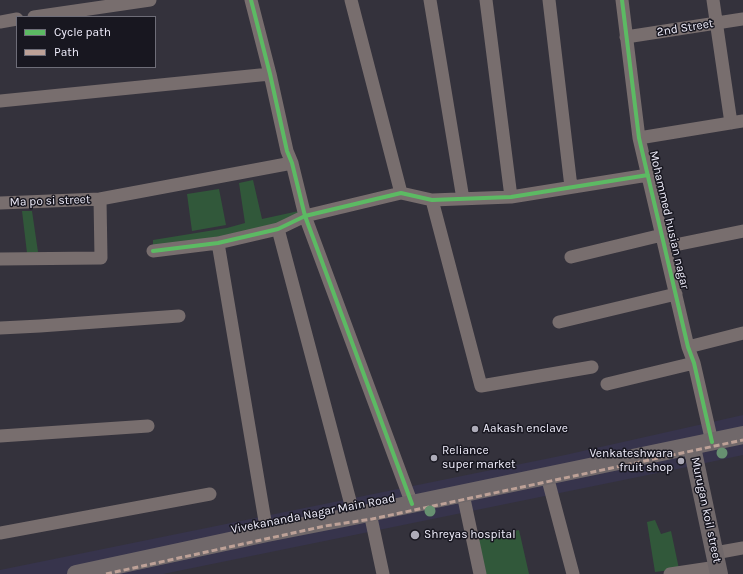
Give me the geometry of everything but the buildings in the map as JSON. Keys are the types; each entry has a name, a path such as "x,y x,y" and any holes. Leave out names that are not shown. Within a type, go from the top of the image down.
{"main road":[{"name":"Vivekananda Nagar Main Road","path":"76,574 111,570 267,533 362,515 692,447 743,435"},
{"name":"Murugan koil street","path":"692,447 717,565"}],"street":[{"path":"41,16 150,0"},
{"path":"251,0 270,74 287,151 292,163 305,216 412,504"},
{"path":"351,0 401,193"},
{"path":"430,0 463,199"},
{"path":"486,0 511,197"},
{"path":"549,0 571,187"},
{"name":"Mohammed husian nagar","path":"622,0 639,138 712,442"},
{"path":"639,138 737,122 716,23 713,0"},
{"name":"2nd Street","path":"626,37 743,19"},
{"path":"0,22 16,20"},
{"path":"0,101 270,74"},
{"name":"Ma po si street","path":"0,203 100,199 292,163"},
{"path":"153,251 218,244 278,229 305,216 401,193 432,200 511,197 648,175"},
{"path":"0,259 101,258 100,199"},
{"path":"432,200 481,386 592,367"},
{"path":"278,229 362,515 383,574"},
{"path":"571,257 664,241 743,231"},
{"path":"218,244 267,533"},
{"path":"559,322 676,294"},
{"path":"0,328 180,316"},
{"path":"688,346 743,334"},
{"path":"607,384 694,363"},
{"path":"0,436 148,426"},
{"path":"547,476 572,574"},
{"path":"0,533 210,494"},
{"path":"463,494 480,574"},
{"path":"670,574 717,565 743,548"}],"shaded area":[{"path":"743,415 743,455 687,467 163,574 0,574 0,570 565,455"}],"green space":[{"path":"253,180 262,219 299,211 300,216 278,227 153,248 153,240 227,228 245,223 239,183"},
{"path":"219,189 226,225 192,231 187,194"},
{"path":"22,211 32,211 38,252 27,253"},
{"path":"655,520 661,534 671,531 679,569 655,572 647,522"},
{"path":"519,530 529,574 485,574 477,540"}],"marked path":[{"path":"106,574 325,526 372,519 743,440"}],"cycle path":[{"path":"251,0 270,74 287,151 292,163 305,216 412,504"},
{"path":"622,0 639,138 712,442"},
{"path":"153,251 218,243 278,229 305,216 401,193 432,200 511,197 648,175"}],"place":[{"name":"Aakash enclave","path":"475,429"},
{"name":"Reliance super market","path":"434,458"},
{"name":"Venkateshwara fruit shop","path":"681,461"},
{"name":"Shreyas hospital","path":"415,535"}]}
